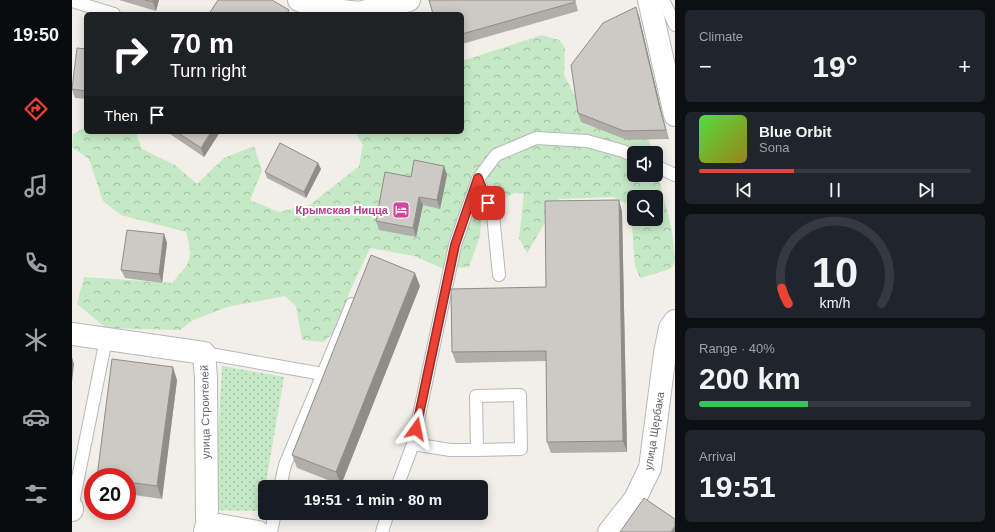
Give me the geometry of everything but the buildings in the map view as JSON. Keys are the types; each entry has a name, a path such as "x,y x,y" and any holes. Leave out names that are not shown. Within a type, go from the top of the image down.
{"street":[{"path":"299,0 325,9 350,12"},
{"path":"363,12 410,0"},
{"path":"649,0 675,115"},
{"name":"улица Щербака","path":"609,532 635,499 650,468 664,353 670,328 675,321"},
{"name":"улица Строителей","path":"72,334 204,353 206,378 206,527"},
{"path":"206,527 252,531"}],"lane":[{"path":"663,0 675,25"},
{"path":"72,1 108,12"},
{"path":"400,480 413,444 455,245 478,178 496,155 536,138 587,141 627,153"},
{"path":"663,169 675,174"},
{"path":"478,178 493,215 499,275"},
{"path":"282,480 285,465 356,295"},
{"path":"72,509 106,339"},
{"path":"204,353 323,374"},
{"path":"413,444 450,450 477,450 521,449 520,395 476,396 477,450"},
{"path":"270,532 273,520"},
{"path":"382,532 386,520"}],"green space":[{"path":"542,35 559,40 565,48 564,75 581,108 647,133 650,146 627,146 627,182 660,182 662,190 627,190 627,204 613,197 559,199 527,253 519,238 524,194 515,193 482,207 480,236 469,267 444,269 414,256 370,248 349,293 341,327 323,342 302,340 296,306 285,296 227,307 193,320 180,330 106,328 77,304 84,277 172,283 183,270 189,260 190,255 186,232 121,215 103,201 89,159 72,147 73,134 84,128 84,134 137,134 142,149 175,165 197,184 224,158 254,146 262,171 250,200 279,212 310,205 359,166 363,145 356,134 464,134 464,60"},
{"path":"663,195 672,230 675,262 670,269 640,278 635,266 632,226 663,226"},
{"path":"222,366 284,377 266,480 258,480 258,511 214,510"}],"place":[{"name":"Крымская Ницца","path":"401,210"}],"route":[{"path":"416,429 455,245 478,178 488,203"}]}
